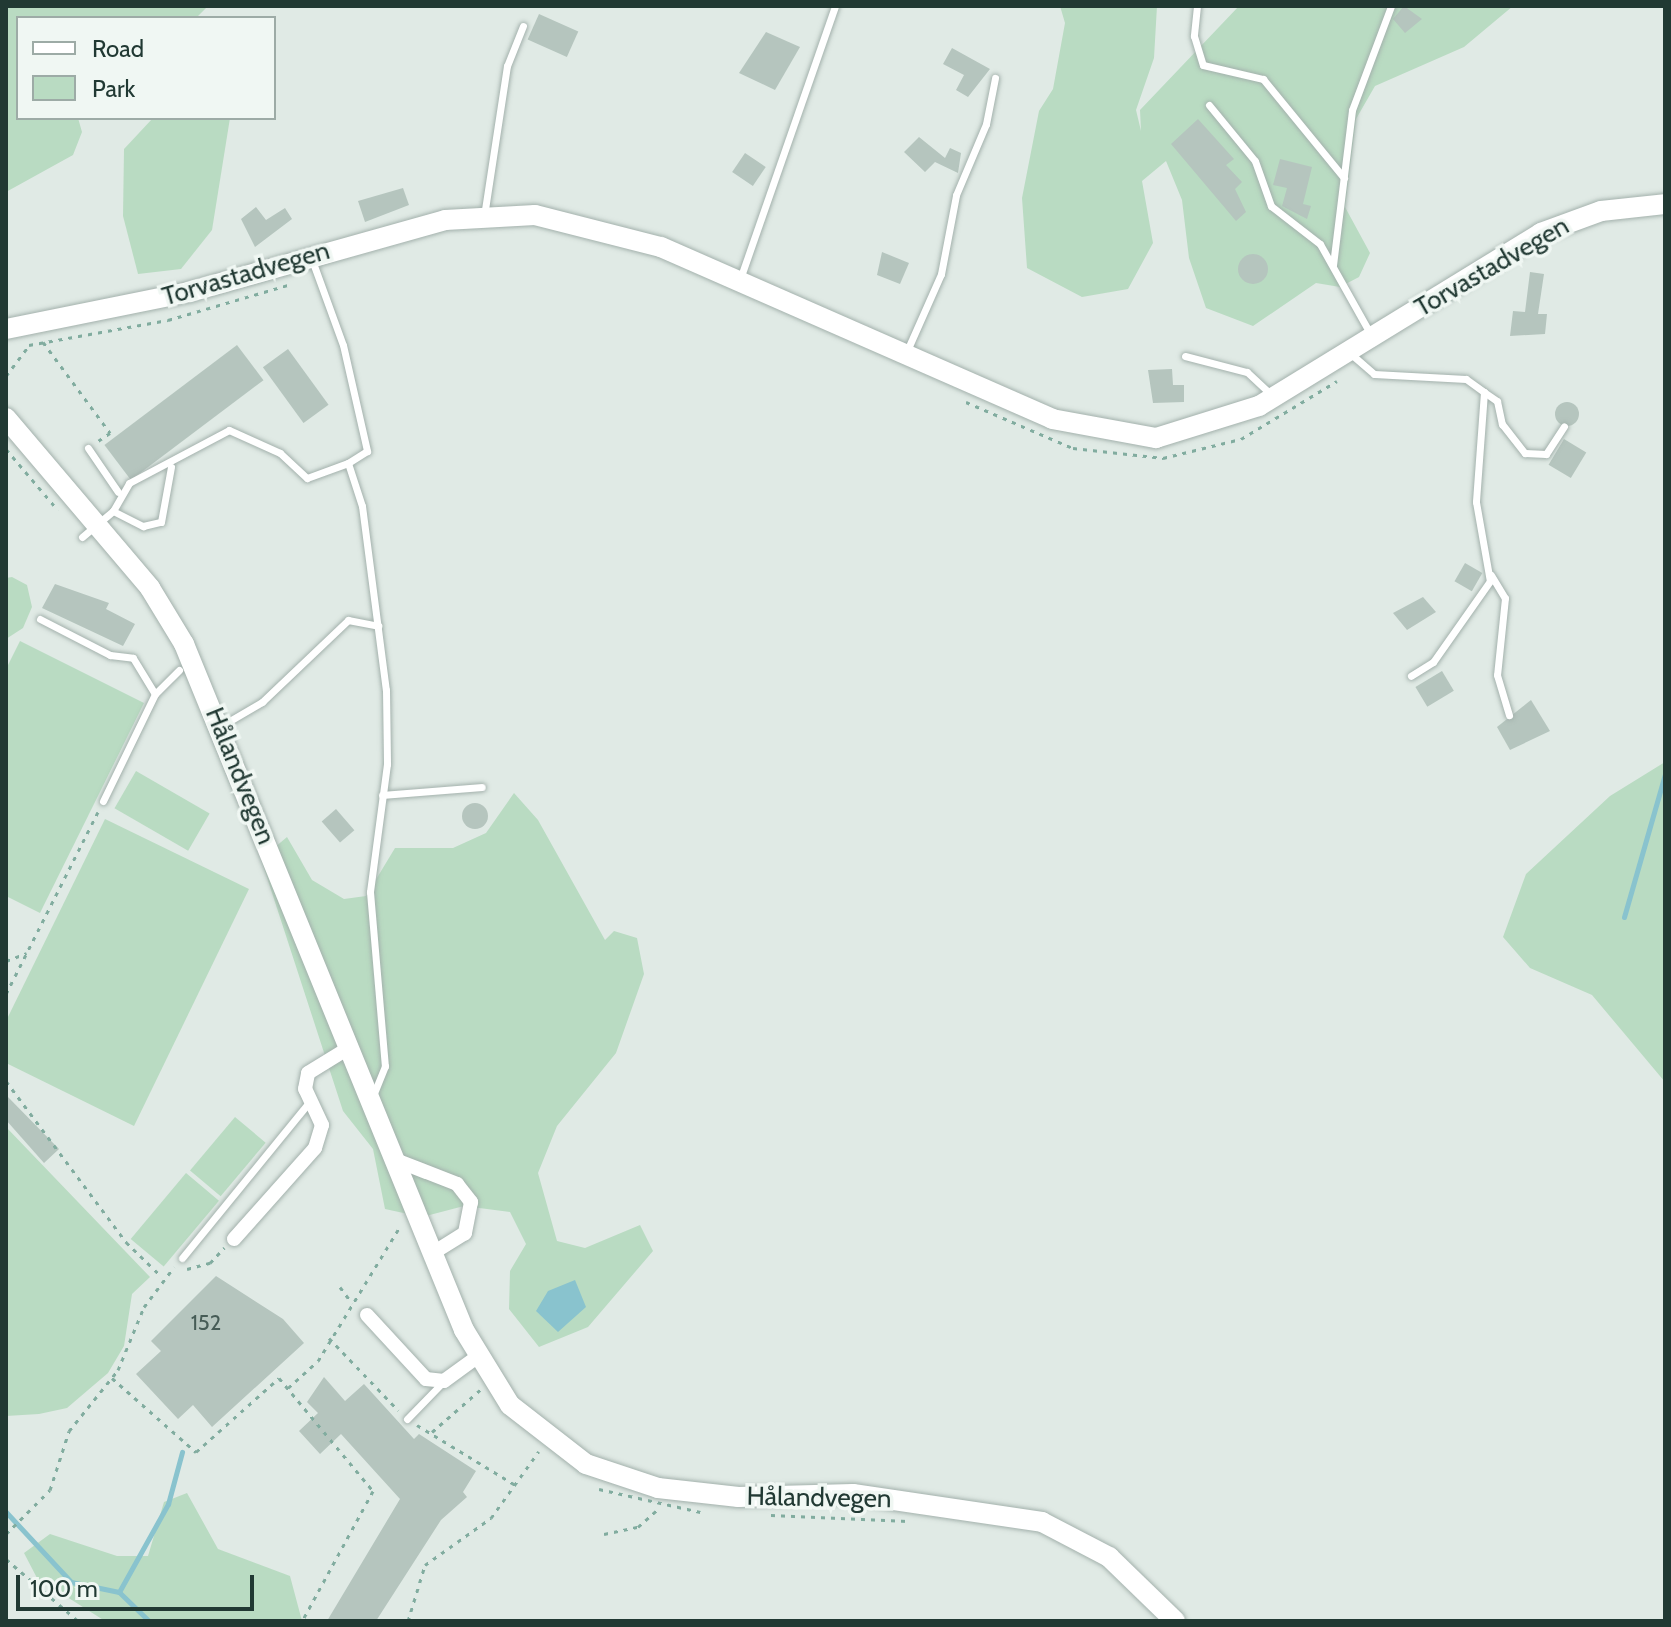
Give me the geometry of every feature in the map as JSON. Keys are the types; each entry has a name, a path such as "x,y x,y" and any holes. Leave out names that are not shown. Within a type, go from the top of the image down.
{"main road":[{"name":"Torvastadvegen","path":"6,329 153,301 310,256 484,216 593,224 739,281 1052,419 1118,437 1196,431 1273,397 1562,223 1665,204"},
{"name":"Hålandvegen","path":"6,418 88,531 161,603 221,726 347,1049 432,1254 471,1362 528,1423 604,1472 677,1491 853,1494 1018,1514 1099,1550 1175,1621"}],"street":[{"path":"234,1239 318,1142 321,1119 310,1101 311,1068 347,1049"},
{"path":"393,1159 457,1184 471,1202 465,1233 432,1254"},
{"path":"367,1315 417,1373 444,1381 471,1362"}],"lane":[{"path":"739,281 835,6"},
{"path":"1197,6 1194,36 1203,65 1263,79 1345,179"},
{"path":"1333,265 1352,110 1391,6"},
{"path":"484,216 507,66 523,26"},
{"path":"905,355 941,274 956,195 986,124 995,78"},
{"path":"1209,105 1255,161 1271,206 1320,244 1372,338"},
{"path":"118,492 171,467 229,430 280,453 307,478 348,463 367,451 361,414 310,256"},
{"path":"1350,352 1374,374 1466,379 1497,401 1502,424 1525,453 1546,454 1564,426"},
{"path":"1185,356 1247,372 1273,397"},
{"path":"1484,392 1476,502 1491,575 1506,607 1497,675 1509,715"},
{"path":"88,448 118,492 113,511 88,531"},
{"path":"348,463 362,506 388,717 370,892 385,1066 368,1100"},
{"path":"113,511 143,526 161,522 171,467"},
{"path":"1411,676 1433,662 1491,575"},
{"path":"40,619 110,655 133,658 155,694"},
{"path":"221,726 262,702 348,620 378,626"},
{"path":"103,801 155,694 179,670"},
{"path":"382,795 482,787"},
{"path":"182,1258 310,1101"},
{"path":"407,1419 444,1381"}],"path":[{"path":"43,342 110,433 88,448"},
{"path":"6,448 88,531"},
{"path":"6,994 103,801"},
{"path":"6,961 27,953"},
{"path":"6,1081 126,1242 163,1278"},
{"path":"395,1211 405,1233"},
{"path":"288,1389 318,1361 329,1338 401,1225"},
{"path":"172,1269 210,1263 234,1239"},
{"path":"6,1534 50,1490 69,1431 112,1378 163,1278 182,1258"},
{"path":"340,1287 351,1303"},
{"path":"329,1338 407,1419 517,1486"},
{"path":"471,1362 480,1390 487,1399"},
{"path":"112,1378 196,1452 279,1378 373,1491 302,1621"},
{"path":"430,1433 480,1390"},
{"path":"531,1445 549,1459"},
{"path":"408,1621 425,1565 491,1518 517,1486 539,1451"},
{"path":"589,1483 659,1508 704,1512"},
{"path":"604,1534 638,1527 659,1508"},
{"path":"766,1515 923,1522"},
{"path":"6,1559 78,1621"}],"green space":[{"path":"6,6 208,6 198,16 16,16 16,120 79,120 82,132 73,155 6,192"},
{"path":"1060,6 1157,6 1154,58 1136,110 1141,131 1140,110 1239,6 1513,6 1464,47 1375,86 1356,119 1345,207 1370,253 1359,277 1340,287 1316,283 1253,326 1206,308 1189,258 1182,200 1166,161 1142,181 1153,243 1128,289 1082,297 1027,268 1022,198 1039,111 1053,89 1065,23"},
{"path":"151,120 230,120 212,230 181,269 138,274 123,216 124,149"},
{"path":"12,577 27,585 32,607 23,628 6,639 6,578"},
{"path":"20,641 144,703 40,913 6,896 6,669"},
{"path":"1665,762 1665,1082 1592,995 1530,968 1503,937 1526,874 1610,796"},
{"path":"136,771 210,814 188,851 114,808"},
{"path":"514,793 538,820 605,940 614,931 637,938 644,974 616,1053 557,1126 538,1173 557,1241 585,1248 640,1225 653,1251 588,1327 539,1347 509,1309 510,1271 526,1244 510,1212 464,1206 422,1217 385,1209 373,1149 343,1111 261,859 287,837 312,880 344,899 366,896 395,848 453,848 486,833"},
{"path":"105,819 249,889 134,1126 6,1063 6,1021"},
{"path":"235,1117 266,1143 221,1196 190,1171"},
{"path":"6,1127 150,1277 132,1294 124,1346 108,1373 67,1408 6,1416"},
{"path":"186,1173 219,1201 164,1267 131,1239"},
{"path":"187,1493 218,1549 290,1576 302,1621 105,1621 37,1578 24,1553 50,1534 117,1556 148,1556 164,1502"}],"water":[{"path":"575,1280 586,1307 558,1332 536,1311 548,1291"}],"building":[{"path":"1404,6 1422,19 1405,33 1393,19"},
{"path":"539,14 578,31 567,57 528,40"},
{"path":"766,32 800,47 775,90 739,73"},
{"path":"952,48 990,69 968,97 956,90 964,75 943,64"},
{"path":"1198,119 1234,159 1226,165 1242,182 1235,189 1246,212 1236,221 1171,144"},
{"path":"919,137 945,158 950,148 961,153 958,173 935,162 925,172 904,152"},
{"path":"745,153 766,167 753,186 732,172"},
{"path":"1280,159 1312,167 1303,204 1311,206 1307,219 1282,206 1287,188 1273,185"},
{"path":"403,188 409,205 365,222 358,201"},
{"path":"256,207 266,220 285,208 292,219 255,247 241,219"},
{"path":"882,252 909,263 900,284 877,275"},
{"path":"1253,254 1264,258 1268,269 1264,280 1253,284 1242,280 1238,269 1242,258"},
{"path":"1530,272 1544,274 1538,314 1547,314 1545,334 1510,336 1513,311 1525,312"},
{"path":"237,345 263,380 131,480 104,445"},
{"path":"288,349 329,405 303,423 263,367"},
{"path":"1172,369 1173,385 1184,385 1184,402 1153,403 1148,370"},
{"path":"1567,402 1575,406 1579,414 1575,422 1567,426 1559,422 1555,414 1559,406"},
{"path":"1564,439 1586,452 1571,478 1549,465"},
{"path":"1465,563 1482,573 1472,591 1454,581"},
{"path":"55,584 109,603 106,609 135,624 123,646 42,608"},
{"path":"1423,597 1436,612 1407,630 1393,613"},
{"path":"1442,671 1454,691 1427,707 1415,687"},
{"path":"1531,700 1550,731 1510,750 1497,727"},
{"path":"475,803 484,807 488,816 484,825 475,829 466,825 462,816 466,807"},
{"path":"336,809 354,830 340,843 322,821"},
{"path":"6,1095 59,1149 44,1163 6,1120"},
{"path":"216,1276 283,1319 304,1343 212,1427 193,1405 178,1419 136,1374 161,1351 151,1341"},
{"path":"324,1377 345,1401 364,1384 414,1439 419,1434 476,1471 463,1492 467,1497 441,1520 376,1621 327,1621 400,1499 341,1434 320,1454 299,1431 318,1413 307,1402"}],"waterway":[{"path":"1624,917 1665,774"},
{"path":"119,1592 168,1504 182,1452"},
{"path":"6,1512 71,1582 119,1592 149,1621"}]}
